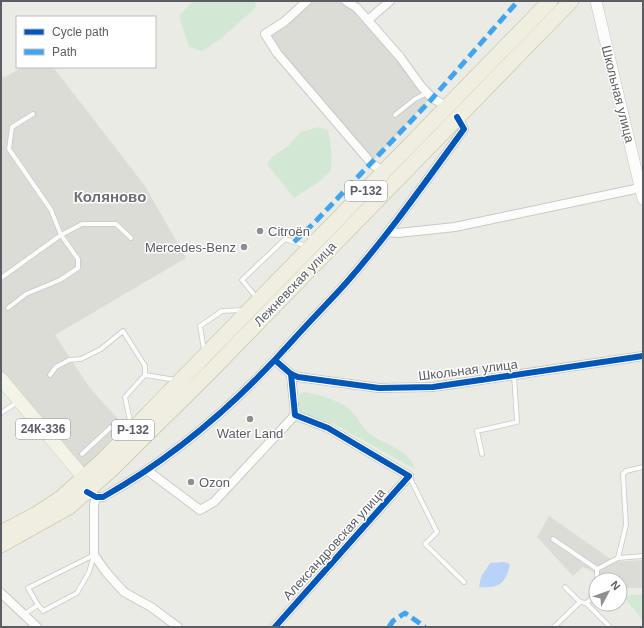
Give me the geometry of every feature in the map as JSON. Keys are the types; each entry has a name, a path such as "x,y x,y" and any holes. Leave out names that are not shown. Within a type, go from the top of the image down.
{"highway":[{"name":"Лежневская улица","path":"1,545 69,507 88,487 211,371 453,112 550,1"},
{"name":"Лежневская улица","path":"1,533 38,513 61,498 88,487 128,435 385,172 453,112 571,1"}],"main road":[{"name":"24К-336","path":"1,379 88,487"},
{"name":"24К-336","path":"1,390 88,487"}],"street":[{"path":"308,1 284,22 265,34 277,53 372,164 385,172"},
{"path":"88,487 103,497 148,471 212,422 276,361 346,282 388,232 464,129 453,112 427,93 400,57 368,20 357,8 346,1"},
{"path":"368,20 390,1"},
{"name":"Школьная улица","path":"596,1 643,199"},
{"path":"388,232 398,233 455,228 640,188"},
{"name":"Школьная улица","path":"291,374 379,388 432,387 643,356"},
{"path":"148,471 200,510 214,502 295,415 291,374 276,361"},
{"path":"295,415 328,428 409,476"},
{"name":"Александровская улица","path":"274,627 409,476"},
{"path":"88,487 94,505 94,555 106,572 124,592 151,607 178,627"},
{"path":"2,597 37,627"}],"lane":[{"path":"395,115 415,99 427,93"},
{"path":"8,308 26,294 60,280 78,268 78,259 61,235 51,210 9,149 12,127 33,114"},
{"path":"1,278 61,235 82,224 116,224 131,238"},
{"path":"205,355 200,326 222,311 255,305 242,280 285,239 311,248"},
{"path":"50,375 56,368 69,360 81,359 101,349 123,331 144,366 145,376 125,397 128,435 111,427 82,454"},
{"path":"145,376 181,381"},
{"path":"482,454 478,430 517,422 514,376"},
{"path":"1,413 13,405"},
{"path":"618,558 626,526 623,474 626,471 643,467"},
{"path":"409,476 437,532 425,544 464,582"},
{"path":"553,539 597,569"},
{"path":"94,555 89,572 77,593 43,611 28,588 94,555"},
{"path":"597,569 618,558 643,556"},
{"path":"565,587 580,602 586,603 610,627"},
{"path":"554,627 580,602"},
{"path":"23,615 38,605"}],"shaded area":[{"path":"312,1 339,1 356,11 429,99 372,162 283,56 269,36"},
{"path":"20,68 54,68 145,186 186,258 55,335 89,387 127,429 85,473 1,376 1,74 4,78"},
{"path":"549,516 615,562 643,560 643,588 628,588 628,572 593,572 583,567 573,576 537,537"}],"green space":[{"path":"193,1 255,1 256,7 222,38 202,51 189,47 179,16"},
{"path":"317,127 328,130 332,155 331,170 322,180 294,198 267,164 273,156 288,146 301,132"},
{"path":"304,392 326,397 348,408 370,434 402,452 412,462 415,469 334,424 299,412 299,394"},
{"path":"643,594 643,620 628,602 628,596"}],"water":[{"path":"504,562 510,564 504,580 497,586 479,587 481,577 490,563"}],"marked path":[{"path":"294,242 315,222 430,101 518,1"},
{"path":"389,627 393,621 405,613 425,627"}],"cycle path":[{"path":"87,492 96,497 103,497 155,464 204,427 272,363 346,283 421,188 464,129 457,117"},
{"path":"276,361 291,374 298,377 379,388 433,387 643,356"},
{"path":"275,627 409,476 328,428 295,415 291,374"}],"place":[{"name":"Citroën","path":"260,231"},
{"name":"Mercedes-Benz","path":"244,247"},
{"name":"Water Land","path":"250,419"},
{"name":"Ozon","path":"191,482"}],"district":[{"name":"Коляново","path":"110,196"}]}
